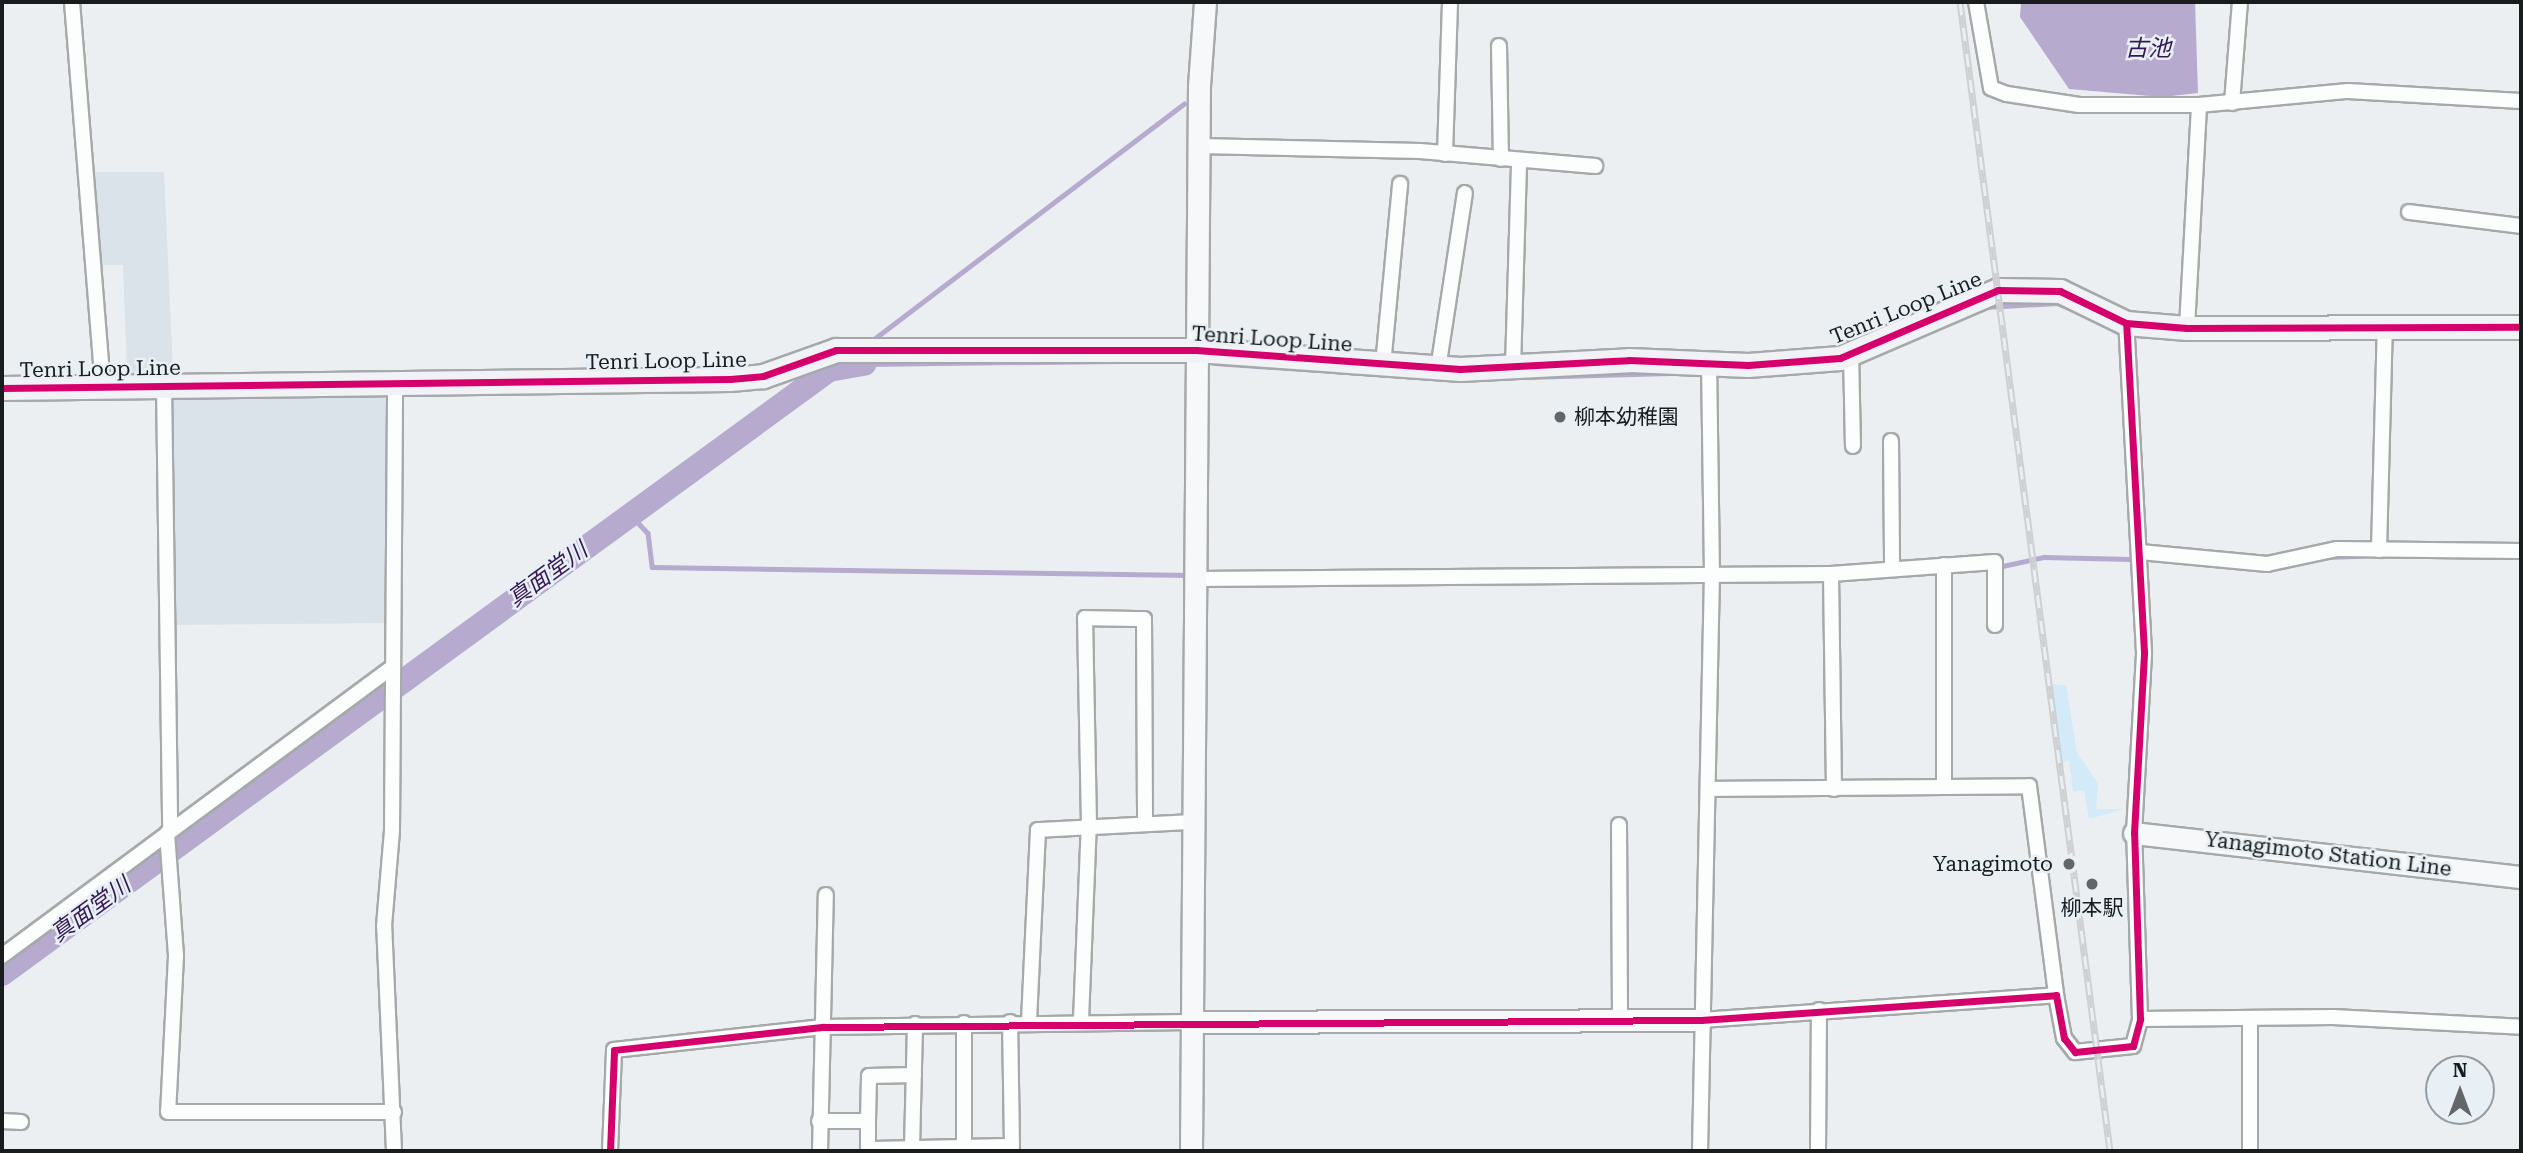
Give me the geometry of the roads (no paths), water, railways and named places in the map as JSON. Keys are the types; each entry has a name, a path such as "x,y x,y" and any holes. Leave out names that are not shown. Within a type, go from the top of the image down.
{"main road":[{"name":"Tenri Loop Line","path":"2,388 164,385 395,386 730,379 763,376 836,350 1196,349 1437,369 1629,360 1709,366 1851,352 1998,290 2060,291 2126,323 2187,328 2385,325 2521,327"}],"street":[{"path":"72,2 103,386"},
{"path":"1191,1151 1189,1022 1196,579 1196,349 1205,2"},
{"path":"1446,154 1450,2"},
{"path":"1976,2 1992,88 2079,105 2199,105 2348,91 2521,101"},
{"path":"2232,103 2240,2"},
{"path":"1499,46 1501,159"},
{"path":"2187,328 2199,105"},
{"path":"1200,146 1446,154 1595,166"},
{"path":"1513,367 1519,161"},
{"path":"1383,365 1400,184"},
{"path":"1437,369 1465,193"},
{"path":"2409,212 2521,226"},
{"path":"1708,789 2029,786 2064,1038 2076,1052 2133,1046 2140,1019 2134,833 2143,719 2140,552 2126,323"},
{"path":"2379,550 2385,325"},
{"path":"1851,352 1853,446"},
{"path":"1700,1151 1712,574 1709,366"},
{"path":"164,385 168,834 176,956 167,1112 394,1112"},
{"path":"394,1151 384,954 393,700 391,672 395,386"},
{"path":"1891,441 1892,568"},
{"path":"2140,552 2267,564 2298,554 2379,550 2521,551"},
{"path":"1196,579 1438,582 1712,574 1831,574 1995,562 1995,625"},
{"path":"1944,565 1944,785"},
{"path":"1831,574 1834,789"},
{"path":"1081,1020 1088,824 1085,618 1144,619 1145,823"},
{"path":"2,956 391,672"},
{"path":"1029,1021 1038,830 1088,824 1191,822"},
{"path":"1619,825 1620,1017"},
{"name":"Yanagimoto Station Line","path":"2134,833 2521,877"},
{"path":"820,1151 818,1027 826,895"},
{"path":"610,1151 614,1049 818,1027 1081,1020 1189,1022 1620,1017 1701,1020 2056,995"},
{"path":"1818,1151 1819,1010"},
{"path":"2140,1019 2384,1018 2521,1027"},
{"path":"2250,1020 2250,1151"},
{"path":"914,1075 869,1076 868,1150 1012,1146 1010,1022"},
{"path":"964,1023 964,1147"},
{"path":"912,1148 915,1024"},
{"path":"2,1121 21,1122"},
{"path":"819,1121 868,1121"}],"water":[{"name":"古池","path":"2021,2 2195,2 2198,93 2162,97 2069,89 2020,17"}],"waterway":[{"path":"870,342 1184,104"},
{"name":"真面堂川","path":"1984,307 2057,303 2072,309"},
{"name":"真面堂川","path":"2131,335 2254,339"},
{"name":"真面堂川","path":"864,364 1119,361"},
{"name":"真面堂川","path":"1215,363 1422,377"},
{"name":"真面堂川","path":"2,974 829,370 864,364"},
{"name":"真面堂川","path":"1525,377 1670,373"},
{"path":"630,514 648,533 652,567 1191,575"},
{"path":"2328,557 2361,556"},
{"path":"1998,567 2044,557 2131,559"}],"railway":[{"path":"1960,2 2110,1151"}],"place":[{"name":"柳本幼稚園","path":"1560,417"},
{"name":"Yanagimoto","path":"2069,864"},
{"name":"柳本駅","path":"2092,884"}]}
